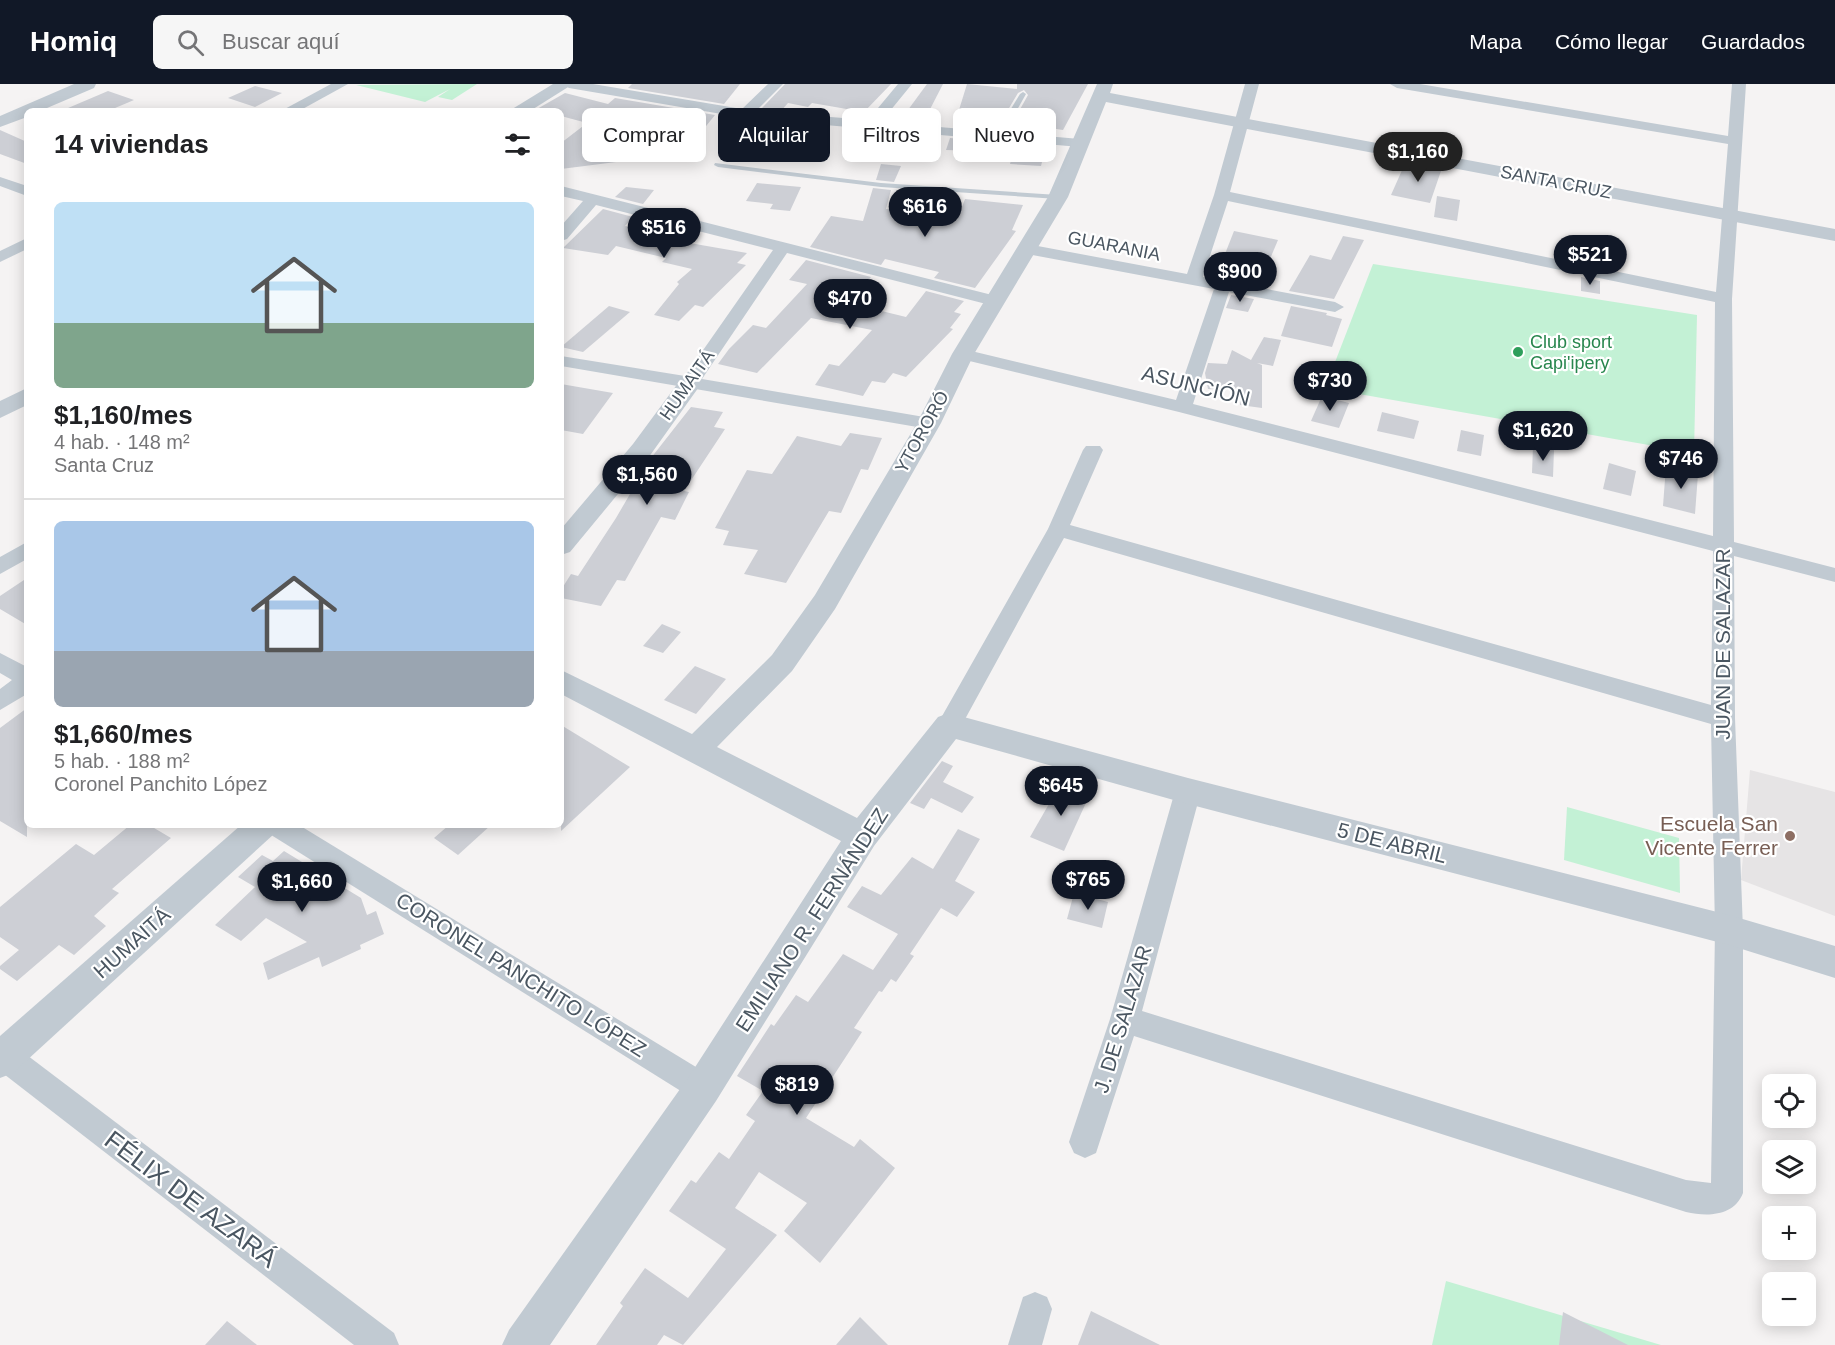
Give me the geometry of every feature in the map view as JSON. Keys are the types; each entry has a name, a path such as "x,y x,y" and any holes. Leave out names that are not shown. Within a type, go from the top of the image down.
{"street":[{"path":"32,108 88,84"},
{"path":"294,108 341,84"},
{"path":"523,108 567,84 718,109"},
{"path":"751,108 776,84"},
{"path":"885,108 905,84"},
{"path":"1193,281 1222,195 1252,84"},
{"path":"1397,84 1736,141"},
{"name":"JUAN DE SALAZAR","path":"1125,1019 1686,1197 1705,1200 1718,1199 1728,1193 1729,930 1723,718 1724,299 1739,84"},
{"name":"SANTA CRUZ","path":"1102,90 1240,123 1835,235"},
{"name":"YTORORÓ","path":"695,750 782,663 825,602 928,423 963,354 1058,197 1102,90"},
{"path":"0,122 24,112"},
{"path":"1056,141 1080,143"},
{"path":"0,181 24,190"},
{"path":"564,192 994,301"},
{"path":"1222,195 1724,299"},
{"path":"564,233 593,199"},
{"path":"0,257 24,245"},
{"name":"HUMAITÁ","path":"564,542 642,449 784,246"},
{"name":"GUARANIA","path":"1027,249 1335,307"},
{"path":"1183,407 1223,286"},
{"name":"ASUNCIÓN","path":"963,354 1183,407 1835,575"},
{"path":"564,363 928,423"},
{"path":"0,411 24,397"},
{"name":"EMILIANO R. FERNÁNDEZ","path":"524,1345 703,1088 862,836 949,725 1058,529 1093,450"},
{"path":"1058,529 1723,718"},
{"path":"0,567 24,551"},
{"path":"0,662 24,678"},
{"path":"0,701 24,682"},
{"path":"564,683 862,836"},
{"name":"5 DE ABRIL","path":"949,725 1188,791 1729,930 1835,962"},
{"name":"J. DE SALAZAR","path":"1085,1142 1125,1019 1188,791"},
{"name":"HUMAITÁ","path":"1,1057 260,828"},
{"name":"CORONEL PANCHITO LÓPEZ","path":"282,828 703,1088"},
{"name":"FÉLIX DE AZARÁ","path":"1,1057 382,1345"},
{"path":"1025,1345 1035,1309"}],"lane":[{"path":"1015,108 1023,94"},
{"path":"718,165 881,184 1058,197"}],"shaded area":[{"name":"Escuela San Vicente Ferrer","path":"1750,770 1835,792 1835,916 1741,880"}],"green space":[{"path":"477,84 452,100 438,97 450,89 425,102 356,85"},
{"name":"Club sport Capi'ipery","path":"1373,264 1697,315 1694,453 1325,388"},
{"path":"1567,807 1679,838 1680,893 1564,860"},
{"path":"1446,1281 1661,1345 1432,1345"}],"building":[{"path":"632,84 740,84 724,104 628,88"},
{"path":"785,84 891,84 868,108 842,108 812,103 808,107 788,103 784,108 762,108"},
{"path":"927,84 943,84 931,108 909,108"},
{"path":"967,84 1017,89 1017,84 1088,84 1063,130 1056,129 1056,108 1021,108 1028,95 1024,90 1018,93 1009,108 960,108"},
{"path":"255,86 282,93 255,107 228,98"},
{"path":"108,91 134,100 115,108 68,108"},
{"path":"565,93 608,104 615,98 674,108 582,108 582,122 564,117 564,108 539,108"},
{"path":"706,113 715,115 706,126"},
{"path":"582,127 582,162 616,162 564,169 564,141"},
{"path":"0,130 24,141 24,163 0,154"},
{"path":"950,138 953,138 953,150 946,150"},
{"path":"1010,162 1042,162 1041,166 1010,164"},
{"path":"1415,163 1442,168 1430,203 1391,195 1403,168 1413,170"},
{"path":"881,164 901,166 894,182 876,180"},
{"path":"757,183 801,187 790,211 770,209 773,204 746,201"},
{"path":"626,187 654,190 643,204 615,197"},
{"path":"873,188 891,190 886,209 904,210 902,218 957,220 965,199 1023,205 1012,230 1016,231 975,288 934,278 939,272 885,259 881,265 810,247 831,216 863,221"},
{"path":"1437,196 1460,200 1457,221 1434,217"},
{"path":"603,209 633,217 625,226 683,236 678,241 747,253 737,263 746,265 703,307 695,305 679,321 654,315 679,284 677,282 692,269 662,262 666,258 616,246 608,255 564,247"},
{"path":"1234,231 1278,240 1259,285 1216,277"},
{"path":"1343,236 1364,240 1334,299 1289,291 1310,255 1331,260"},
{"path":"1582,238 1601,241 1600,266 1581,262"},
{"path":"806,260 871,277 849,303 906,317 926,291 964,301 954,312 961,314 950,328 953,329 906,377 893,373 885,383 872,381 863,396 815,385 829,364 839,366 872,330 811,318 757,373 718,364 729,349 753,325 766,328 807,284 789,280"},
{"path":"1581,277 1600,281 1600,294 1581,291"},
{"path":"1231,295 1254,299 1248,312 1226,308"},
{"path":"609,306 630,312 583,352 564,348 564,344"},
{"path":"1291,306 1327,313 1326,315 1342,319 1332,347 1281,336"},
{"path":"1264,337 1281,340 1273,366 1257,363 1262,365 1262,408 1240,405 1241,390 1208,389 1205,373 1208,363 1227,364 1232,350 1251,360"},
{"path":"564,385 613,393 583,434 564,431"},
{"path":"1322,396 1349,403 1339,428 1311,421"},
{"path":"691,407 723,412 714,427 725,429 684,491 689,492 675,520 661,517 625,581 617,580 601,606 564,599 564,585 571,574 578,576 616,518 651,458"},
{"path":"1382,412 1419,421 1414,439 1377,431"},
{"path":"1461,430 1484,435 1481,456 1457,451"},
{"path":"850,433 882,438 868,470 861,469 841,513 829,511 786,583 744,574 758,550 723,545 729,531 715,528 747,470 772,474 797,436 841,446"},
{"path":"1533,446 1554,450 1553,477 1532,473"},
{"path":"1609,463 1636,471 1631,496 1603,489"},
{"path":"1666,466 1698,474 1695,514 1663,506"},
{"path":"24,580 24,623 0,609 0,596"},
{"path":"662,624 681,632 663,653 643,646"},
{"path":"695,666 726,679 696,714 664,700"},
{"path":"24,710 24,828 27,828 27,837 0,821 0,728"},
{"path":"564,727 630,767 561,831 561,828 564,828"},
{"path":"942,761 953,766 943,782 974,797 962,813 931,798 924,809 910,803"},
{"path":"1061,783 1090,794 1064,851 1030,837"},
{"path":"126,828 154,828 171,838 112,889 119,893 94,916 106,926 74,955 59,945 17,981 0,969 0,966 19,950 0,937 0,907 76,844 94,855"},
{"path":"446,828 488,828 458,855 434,838"},
{"path":"958,829 980,839 955,881 975,892 957,917 941,908 910,954 914,956 896,982 891,979 882,992 879,991 854,1028 862,1032 806,1118 854,1147 860,1139 895,1168 820,1263 784,1231 807,1203 759,1172 735,1208 777,1235 683,1345 664,1335 657,1345 596,1345 623,1306 620,1303 645,1268 688,1298 726,1249 669,1211 691,1180 696,1183 719,1152 729,1159 755,1121 746,1115 763,1091 737,1076 771,1024 774,1026 796,995 808,1002 843,954 873,970 898,934 847,907 862,886 881,895 912,857 933,869"},
{"path":"284,851 361,898 367,915 376,911 384,934 360,945 361,949 322,967 319,957 268,980 263,963 307,942 266,918 241,941 215,925 255,887 238,877 262,855 273,861"},
{"path":"1074,893 1108,902 1102,928 1067,919"},
{"path":"1091,1311 1160,1345 1078,1345"},
{"path":"1563,1312 1628,1345 1559,1345"},
{"path":"860,1317 888,1345 836,1345"},
{"path":"227,1321 257,1345 205,1345"}],"place":[{"name":"Club sport Capi'ipery","path":"1518,352"},
{"name":"Escuela San Vicente Ferrer","path":"1790,836"}]}
